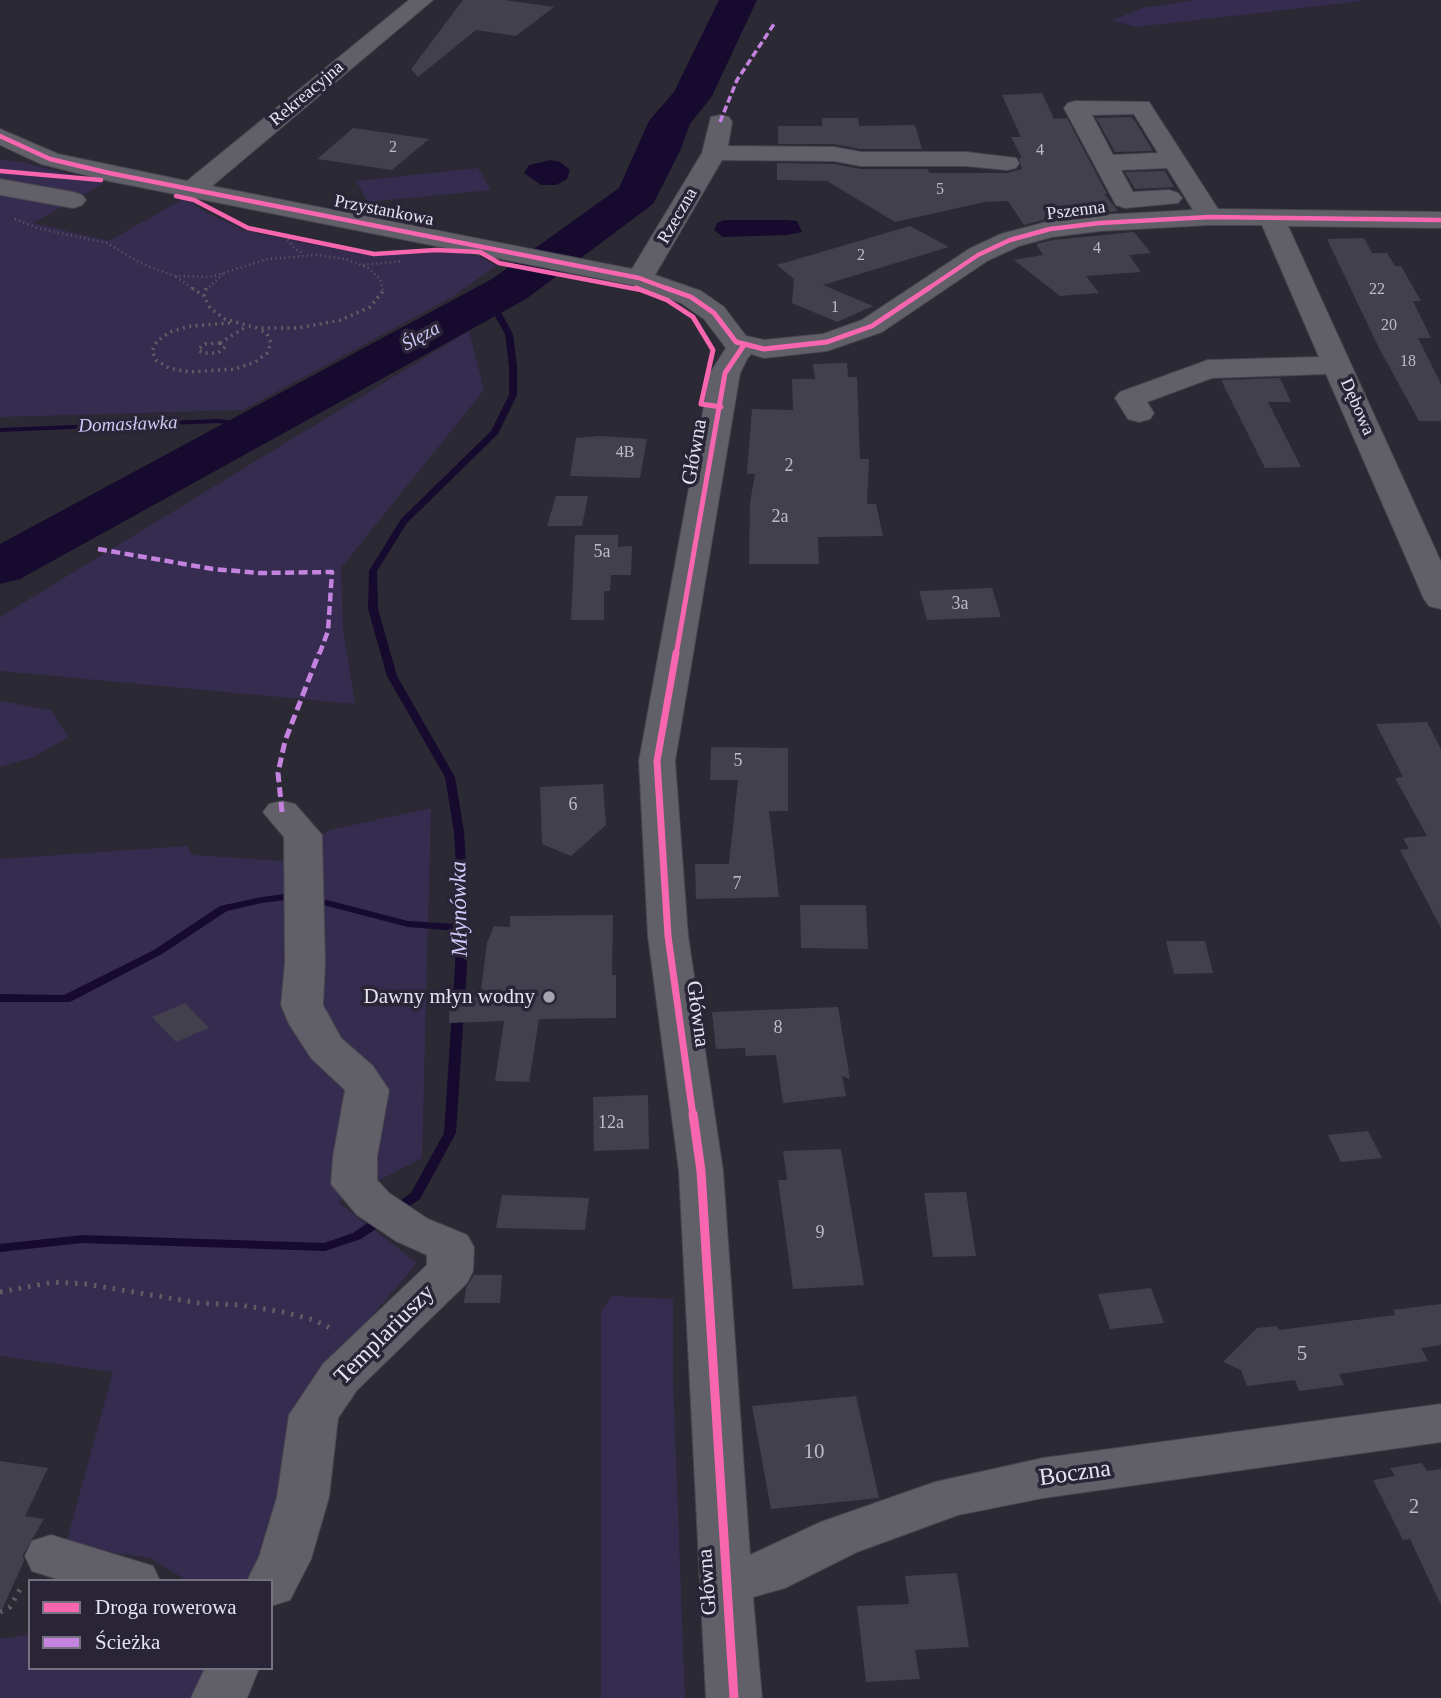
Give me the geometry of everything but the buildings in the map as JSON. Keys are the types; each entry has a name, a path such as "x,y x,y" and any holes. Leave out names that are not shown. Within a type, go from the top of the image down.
{"street":[{"name":"Rekreacyjna","path":"192,189 422,0"},
{"path":"1141,107 1204,207 1125,200 1076,108 1141,107"},
{"name":"Rzeczna","path":"639,278 714,153 720,122"},
{"name":"Przystankowa","path":"2,140 50,159 639,278 676,290 703,303 714,313 730,337 744,345"},
{"path":"714,153 834,154 891,148"},
{"path":"834,154 861,159 966,159 1007,163"},
{"path":"1105,163 1175,160"},
{"path":"0,187 73,200"},
{"name":"Pszenna","path":"744,345 774,349 806,346 841,338 872,326 892,315 950,272 995,246 1023,236 1204,207 1271,217 1441,220"},
{"name":"Dębowa","path":"1271,217 1338,365 1431,548 1441,598"},
{"name":"Główna","path":"734,1698 724,1581 701,1171 668,936 657,761 725,373 744,345"},
{"path":"1139,413 1130,398 1208,369 1338,365"},
{"name":"Templariuszy","path":"273,1581 285,1559 303,1497 314,1415 340,1377 450,1270 451,1247 412,1230 373,1204 354,1184 355,1157 367,1090 358,1076 326,1048 310,1024 302,1005 305,963 303,835 282,811"},
{"name":"Boczna","path":"724,1581 766,1573 839,1537 953,1496 1043,1478 1441,1423"},
{"path":"51,1556 127,1579"},
{"path":"219,1698 231,1670"}],"path":[{"path":"31,192 9,209 10,215 37,228 107,243 142,264 175,276 204,296 210,308 235,323"},
{"path":"272,233 304,240"},
{"path":"385,253 407,252"},
{"path":"175,276 223,274 268,259 300,254 345,259 368,268 380,279 383,291 370,307 341,320 298,328 257,328 235,323 209,324 170,332 157,341 152,351 156,360 169,368 189,372 235,369 255,362 267,353 271,343 267,334 257,328"},
{"path":"204,296 206,288 223,274"},
{"path":"220,343 225,347 218,353 203,353 198,350 205,344 220,343 247,326"},
{"path":"0,1292 54,1282 199,1303 240,1305 314,1320 369,1347"}],"shaded area":[{"path":"1194,0 1363,1 1136,27 1112,20 1143,8"},
{"path":"0,160 22,162 104,183 33,223 109,241 181,200 191,202 207,213 246,231 269,236 372,256 450,252 479,256 496,266 452,297 243,410 0,417"},
{"path":"551,160 560,162 570,170 567,179 556,185 541,185 524,173 529,165"},
{"path":"478,168 491,190 368,202 356,181"},
{"path":"725,220 797,221 802,232 723,237 714,230 717,223"},
{"path":"469,331 484,390 341,568 343,629 355,704 0,671 0,617"},
{"path":"0,701 51,710 68,737 34,757 0,767"},
{"path":"431,808 422,1158 338,1202 417,1263 331,1364 287,1492 253,1579 185,1579 150,1558 115,1553 67,1540 113,1372 0,1356 0,859 187,846 192,855 284,861 330,830"},
{"path":"612,1296 673,1299 673,1380 685,1698 601,1698 601,1311"},
{"path":"28,1634 28,1670 219,1670 207,1698 0,1698 0,1637 6,1639"}],"waterway":[{"name":"Ślęza","path":"0,567 509,289 637,195 659,151 670,121 692,96 738,0"},
{"name":"Młynówka","path":"0,1248 82,1239 325,1247 357,1236 416,1196 450,1133 461,966 462,880 459,832 450,777 392,676 373,609 373,571 404,521 495,432 513,395 509,334 490,300"},
{"name":"Domasławka","path":"0,430 217,421 256,425"},
{"path":"0,998 66,999 158,952 224,908 262,900 285,897 327,903 408,924 461,928"}],"marked path":[{"path":"720,122 737,80 774,24"},
{"path":"98,549 213,569 259,573 332,572 328,631 285,741 278,773 282,812"}],"cycle path":[{"path":"0,136 50,159 109,173 639,278 691,297 714,313 736,342 764,349 827,342 872,326 978,255 1010,240 1050,229 1100,223 1210,217 1441,220"},
{"path":"0,171 101,180"},
{"path":"176,196 194,200 248,228 374,254 436,250 480,252 499,263 634,287 667,300 693,317 713,350 701,404 721,407"},
{"path":"734,1698 701,1171 668,936 657,761 725,373 744,345"}],"place":[{"name":"Dawny młyn wodny","path":"549,997"}]}
